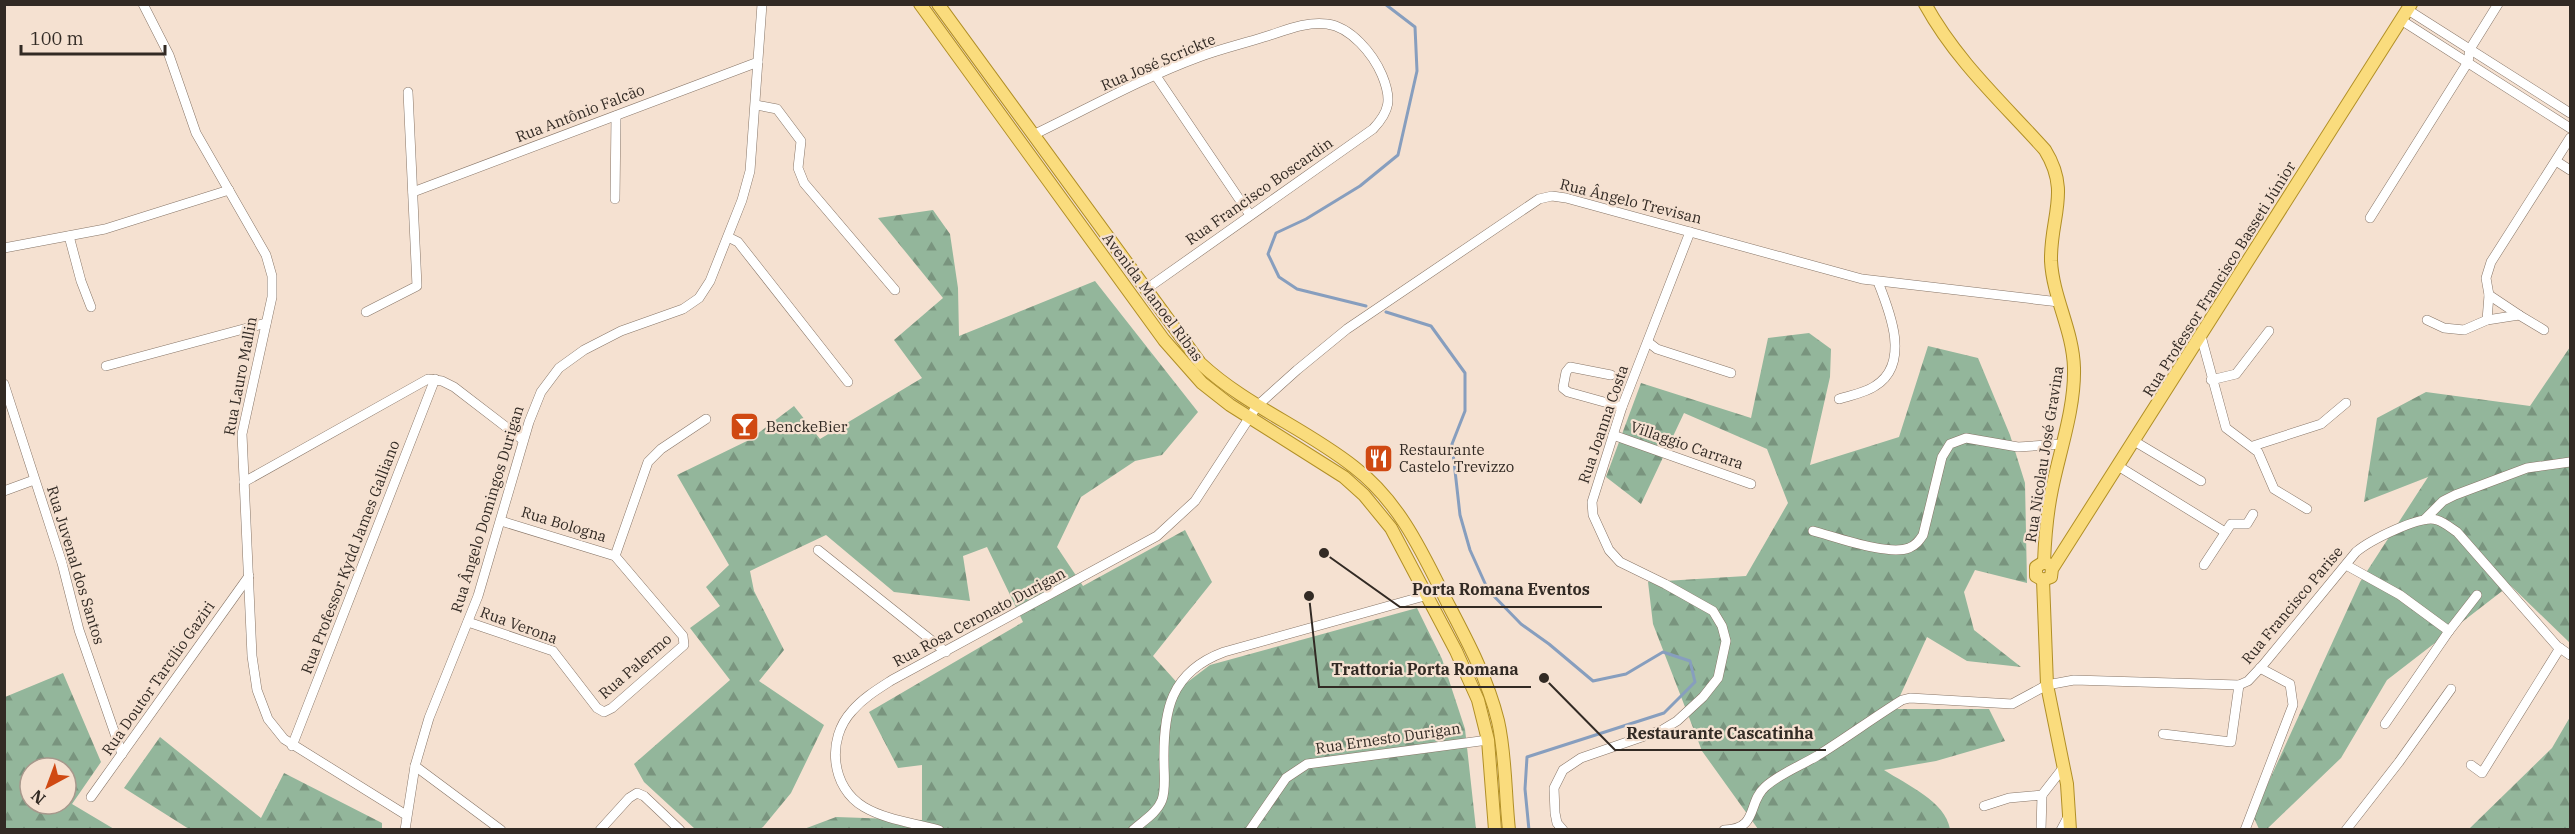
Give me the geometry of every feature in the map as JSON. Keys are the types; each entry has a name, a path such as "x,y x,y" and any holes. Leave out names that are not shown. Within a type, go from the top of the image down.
{"main road":[{"name":"Avenida Manoel Ribas","path":"920,4 1176,355 1202,383 1249,417 1335,470 1365,495 1391,528 1428,595 1471,683 1488,740 1495,830"},
{"name":"Rua Nicolau José Gravina","path":"1925,4 1941,30 1982,83 2052,160 2059,183 2051,259 2059,302 2072,343 2074,370 2062,444 2049,503 2048,566"},
{"name":"Avenida Manoel Ribas","path":"938,6 1177,334 1212,374 1257,406 1347,462 1385,495 1413,537 1454,615 1485,682 1501,735 1509,830"},
{"name":"Rua Professor Francisco Basseti Júnior","path":"2047,685 2043,580 2051,577 2048,566 2118,466 2407,12"},
{"path":"1007,124 1023,136 1033,135"},
{"path":"1027,152 1035,150 1048,157"},
{"path":"1112,268 1129,286 1136,290 1145,290"},
{"path":"1145,314 1153,312 1177,334"},
{"path":"1428,595 1436,596 1454,615"},
{"path":"2047,685 2064,768 2070,830"},
{"path":"1488,740 1501,735"}],"street":[{"name":"Rua Lauro Mallin","path":"143,4 169,55 191,124 270,266 273,287 242,434 252,656 257,690 268,719 275,730 292,746 406,815"},
{"name":"Rua Ângelo Domingos Durigan","path":"405,830 415,766 438,694 484,580 523,440 542,392 559,368 570,359 601,340 692,304 705,291 710,281 728,237 750,171 762,4"},
{"path":"2370,218 2468,63 2470,49 2498,4"},
{"path":"2407,12 2571,113"},
{"path":"2407,12 2468,63 2571,128"},
{"name":"Rua José Scrickte","path":"1033,135 1207,54 1301,26 1328,24 1338,27 1357,41 1375,63 1385,85 1388,106 1386,113"},
{"name":"Rua Antônio Falcão","path":"413,192 758,62"},
{"path":"1156,76 1250,215"},
{"path":"366,312 417,286 408,92"},
{"path":"756,105 777,109 783,114 801,141 798,168 804,183 895,290"},
{"name":"Rua Francisco Boscardin","path":"1145,290 1364,136 1386,113"},
{"path":"615,200 616,116"},
{"path":"2487,320 2489,295 2486,278 2491,262 2571,138"},
{"path":"2556,161 2571,170"},
{"path":"4,248 105,229 229,190"},
{"name":"Rua Ângelo Trevisan","path":"1257,406 1329,343 1521,210 1544,197 1566,198 1878,282 2059,302"},
{"name":"Rua Joanna Costa","path":"1563,830 1557,823 1554,788 1563,770 1581,758 1662,730 1677,721 1703,698 1718,678 1726,641 1722,626 1713,611 1620,562 1609,550 1593,515 1592,501 1612,435 1690,232"},
{"path":"69,236 81,281 91,307"},
{"path":"728,237 738,242 848,382"},
{"path":"1839,399 1874,387 1890,370 1895,341 1878,282"},
{"path":"2489,295 2544,330"},
{"path":"2427,320 2444,328 2455,330 2471,328 2487,320 2519,315"},
{"path":"106,366 266,323"},
{"path":"2211,380 2236,374 2269,331"},
{"path":"2201,336 2209,361 2211,380 2226,428 2253,446 2261,457 2274,489 2307,509"},
{"path":"1648,342 1657,350 1731,373"},
{"path":"1611,375 1570,367 1566,372 1563,388 1568,392 1622,407"},
{"path":"244,482 422,381 435,380 454,387 523,440"},
{"name":"Rua Professor Kydd James Galliano","path":"292,746 435,380"},
{"name":"Rua Juvenal dos Santos","path":"4,384 60,556 77,624 122,754"},
{"path":"2253,446 2321,424 2346,403"},
{"name":"Rua Rosa Ceronato Durigan","path":"939,830 878,814 856,802 840,782 836,754 842,725 861,701 892,680 1157,536 1194,501 1257,406"},
{"path":"615,555 648,462 661,449 706,419"},
{"name":"Villaggio Carrara","path":"1612,435 1751,484"},
{"path":"1812,531 1885,549 1909,548 1918,543 1923,535 1942,457 1950,444 1966,438 2018,447 2062,444"},
{"path":"2134,441 2201,481"},
{"name":"Rua Francisco Parise","path":"2047,685 2074,680 2239,686 2248,681 2260,668 2367,543 2425,519 2443,501 2456,495 2527,468 2571,462"},
{"path":"2118,466 2225,532"},
{"path":"4,491 34,480"},
{"path":"2204,565 2231,524 2247,524 2253,514"},
{"path":"2425,519 2436,519 2457,532 2560,648 2571,655"},
{"name":"Rua Bologna","path":"501,520 615,555 683,636 685,642"},
{"path":"818,550 946,652"},
{"path":"2346,565 2400,595 2449,631"},
{"name":"Rua Doutor Tarcílio Gaziri","path":"91,797 249,576"},
{"path":"1133,830 1158,808 1162,800 1165,726 1169,705 1178,686 1194,669 1211,657 1224,652 1428,595"},
{"path":"2385,724 2449,631 2477,595"},
{"name":"Rua Verona","path":"468,622 553,651 597,708 604,712"},
{"name":"Rua Palermo","path":"604,712 612,708 682,648 685,642"},
{"path":"2471,765 2482,773 2560,648"},
{"path":"2245,830 2293,705 2290,684 2260,668"},
{"path":"1724,830 1744,824 1751,817 1757,797 1767,784 1831,747 1902,700 1910,698 2012,704 2047,685"},
{"path":"2163,734 2231,741 2239,686"},
{"path":"2346,830 2399,762 2451,689"},
{"name":"Rua Ernesto Durigan","path":"1250,830 1286,778 1307,764 1488,740"},
{"path":"415,766 501,830"},
{"path":"2041,830 2042,795 2064,768"},
{"path":"600,830 629,798 637,793 644,796 680,830"},
{"path":"1984,806 2009,798 2042,795"},
{"path":"2061,830 2070,813"}],"green space":[{"path":"933,210 950,234 958,288 959,336 1095,281 1198,412 1162,455 1135,461 1081,497 1057,547 1083,586 1185,530 1212,582 1153,656 1181,687 1210,665 1417,608 1442,659 1465,729 1476,829 804,829 836,817 922,820 922,765 898,768 869,712 1023,622 987,547 963,556 970,601 894,592 826,535 750,571 754,591 784,650 759,681 824,725 791,793 758,830 695,829 644,782 634,764 730,680 690,628 720,606 706,587 729,565 677,475 749,440 794,406 820,439 922,378 894,340 943,298 878,218"},
{"path":"1809,333 1831,349 1830,377 1810,465 1899,437 1928,346 1978,358 2010,435 2025,483 2027,583 1975,570 1964,592 1974,630 2021,667 1967,661 1927,637 1894,709 1989,709 2005,741 1936,761 1884,770 1933,802 1947,819 1950,829 1758,829 1702,751 1653,624 1648,582 1746,576 1788,503 1767,449 1684,413 1641,504 1606,477 1641,383 1751,418 1768,338"},
{"path":"2570,347 2570,643 2510,585 2387,680 2341,758 2267,829 2259,829 2253,816 2360,582 2428,477 2364,502 2377,418 2426,392 2530,406"},
{"path":"63,673 101,762 78,795 78,756 18,756 18,816 78,816 78,808 114,829 5,829 5,697"},
{"path":"2570,717 2570,829 2469,829 2552,748"},
{"path":"160,737 261,818 284,773 382,823 382,829 189,829 124,788"}],"waterway":[{"path":"1366,306 1297,289 1279,277 1268,254 1276,233 1306,219 1360,186 1398,155 1417,71 1415,27 1385,4"},
{"path":"1386,312 1431,326 1465,373 1465,411 1452,444 1460,515 1470,550 1488,590 1521,624 1593,681 1626,674 1663,652 1690,661 1695,682 1664,713 1527,757 1525,789 1529,830"}],"place":[{"name":"BenckeBier","path":"745,426"},
{"name":"Restaurante Castelo Trevizzo","path":"1378,458"},
{"name":"Porta Romana Eventos","path":"1324,553"},
{"name":"Trattoria Porta Romana","path":"1309,596"},
{"name":"Restaurante Cascatinha","path":"1544,678"}]}
